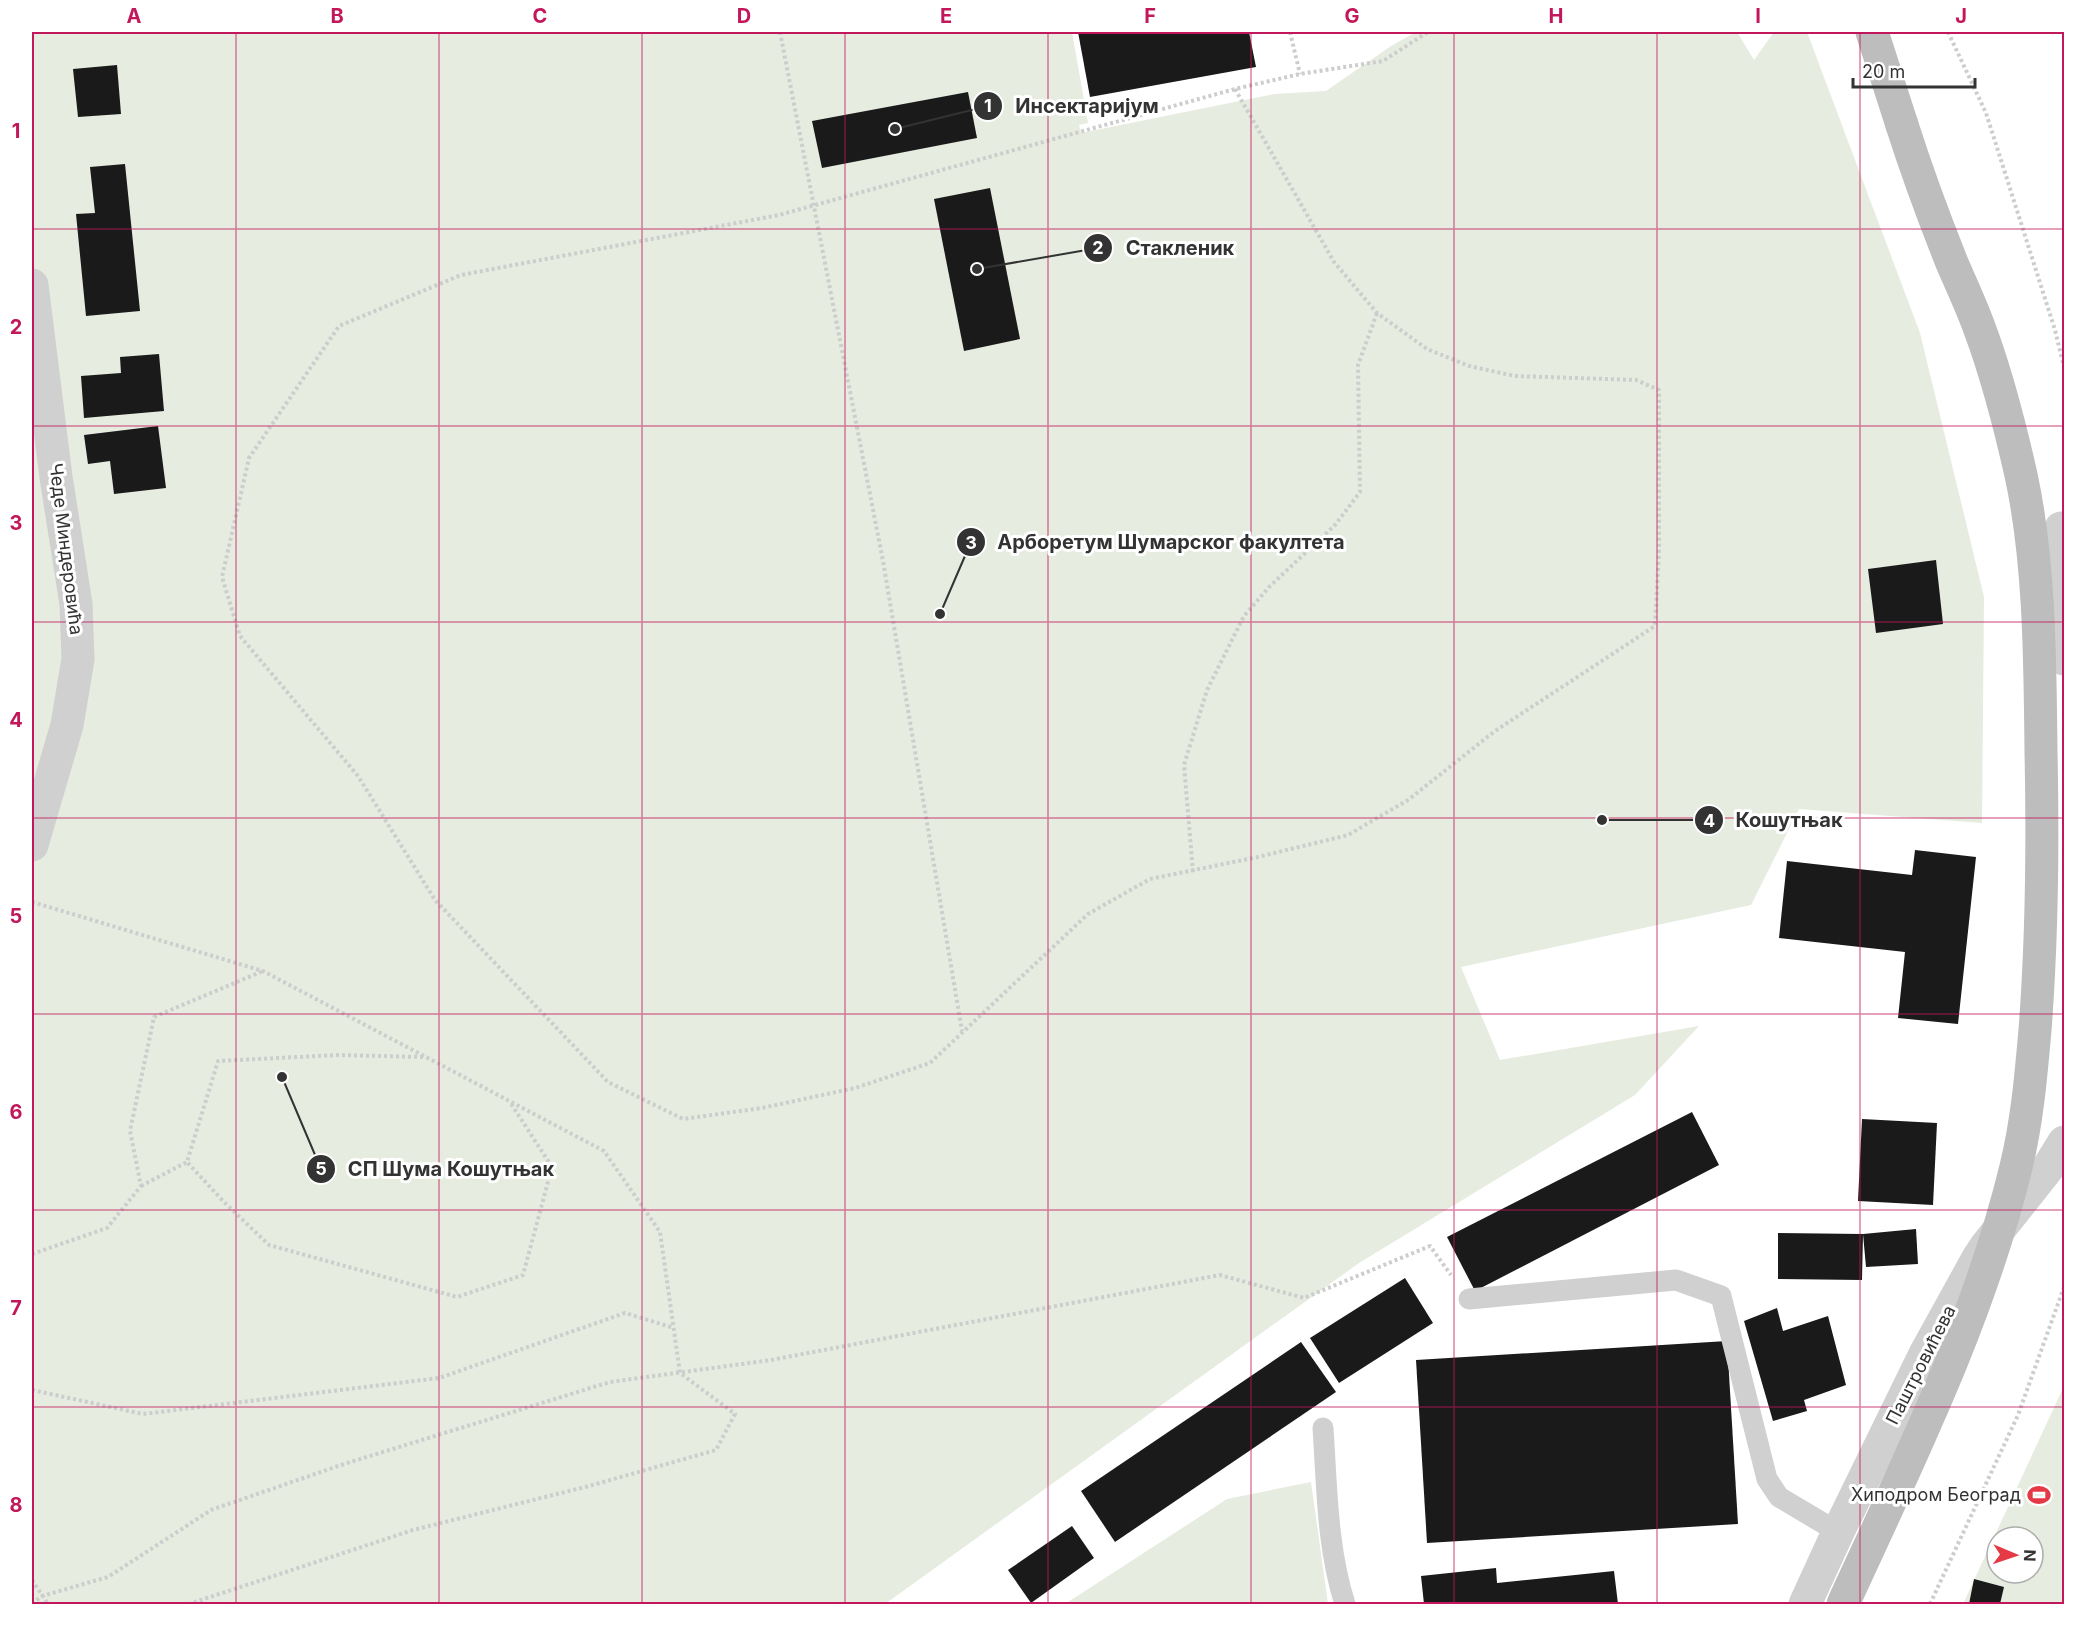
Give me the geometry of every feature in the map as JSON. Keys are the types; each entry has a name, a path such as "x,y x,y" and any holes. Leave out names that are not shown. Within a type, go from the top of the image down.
{"main road":[{"path":"1844,1605 1945,1378 1979,1292 1999,1232 2017,1166 2025,1122 2039,981 2042,803 2039,649 2031,537 2022,479 1980,329 1927,200 1872,32"}],"street":[{"name":"Чеде Миндеровића","path":"32,285 56,477 76,604 78,659 67,725 32,845"},
{"path":"2061,528 2064,659"},
{"name":"Паштровићева","path":"1804,1605 1925,1354 1978,1258 2048,1168 2064,1142"}],"lane":[{"path":"1469,1299 1677,1280 1721,1296 1767,1479 1779,1497 1838,1532"},
{"path":"1323,1428 1330,1537 1335,1570 1345,1605"}],"path":[{"path":"780,32 883,561 962,1032"},
{"path":"1290,32 1300,74"},
{"path":"1235,89 1334,262 1377,313 1427,349 1469,366 1515,376 1636,380 1659,390 1659,552 1655,626 1495,730 1408,800 1348,836 1193,872 1150,879 1088,914 930,1063 855,1088 762,1108 683,1119 608,1082 435,900 358,776 240,636 222,577 249,458 339,326 461,275 779,215 1235,89 1300,74 1383,61 1428,32"},
{"path":"1948,32 1986,113 2055,330 2064,367"},
{"path":"1193,872 1184,765 1207,690 1244,616 1270,586 1335,525 1360,492 1358,364 1377,313"},
{"path":"32,902 263,970 604,1151 660,1232 680,1373 735,1414 717,1450 589,1486 413,1530 189,1605"},
{"path":"141,1186 130,1131 154,1017 263,970"},
{"path":"32,1254 107,1228 141,1186 187,1162 218,1061 338,1055 426,1057"},
{"path":"187,1162 269,1245 457,1297 523,1275 552,1167 510,1102"},
{"path":"32,1604 42,1596 108,1577 211,1510 344,1464 610,1382 771,1360 1220,1275 1304,1298 1430,1246 1469,1299"},
{"path":"1930,1605 2018,1415 2064,1287"},
{"path":"32,1390 143,1413 439,1378 625,1313 674,1328"},
{"path":"32,1580 48,1605"}],"shaded area":[{"path":"32,32 1072,32 1088,123 1079,125 1081,133 1274,94 1326,91 1391,46 1416,32 1737,32 1754,60 1774,32 1807,32 1920,333 1984,597 1982,823 1799,809 1751,905 1461,967 1500,1060 1699,1026 1635,1095 1359,1263 885,1604 32,1604"},
{"name":"Хиподром Београд","path":"2064,1386 2064,1604 1963,1604 1985,1557 1985,1585 2045,1585 2045,1525 2000,1525"},
{"path":"1311,1482 1328,1604 1065,1604 1227,1499"}],"building":[{"path":"1078,32 1249,32 1256,67 1090,97"},
{"path":"117,65 121,114 78,117 73,69"},
{"path":"968,92 977,138 822,168 812,121"},
{"path":"125,164 140,311 86,316 76,214 95,213 90,167"},
{"path":"990,188 1020,339 964,351 934,199"},
{"path":"159,354 164,411 84,418 81,376 121,373 120,357"},
{"path":"158,426 166,488 114,494 110,461 88,464 84,435"},
{"path":"1936,560 1943,624 1876,633 1868,569"},
{"path":"1915,850 1976,857 1958,1024 1898,1018 1905,952 1779,938 1787,861 1912,875"},
{"path":"1692,1112 1719,1165 1475,1291 1447,1237"},
{"path":"1862,1119 1937,1123 1933,1205 1858,1201"},
{"path":"1916,1229 1918,1264 1866,1267 1863,1234"},
{"path":"1778,1233 1863,1234 1862,1280 1778,1279"},
{"path":"1405,1278 1433,1323 1339,1383 1310,1338"},
{"path":"1777,1308 1783,1331 1828,1316 1846,1385 1804,1400 1807,1411 1773,1421 1744,1321"},
{"path":"1727,1341 1738,1524 1427,1543 1416,1360"},
{"path":"1301,1342 1336,1392 1115,1542 1081,1491"},
{"path":"1072,1526 1094,1558 1031,1603 1008,1570"},
{"path":"1496,1568 1497,1583 1614,1571 1618,1604 1424,1604 1421,1576"},
{"path":"1974,1579 1985,1582 1985,1585 2004,1587 2000,1604 1969,1604"}],"place":[{"name":"Инсектаријум","path":"895,129"},
{"name":"Стакленик","path":"977,269"},
{"name":"Арборетум Шумарског факултета","path":"940,614"},
{"name":"Кошутњак","path":"1602,820"},
{"name":"СП Шума Кошутњак","path":"282,1077"},
{"name":"Хиподром Београд","path":"2039,1495"}]}
